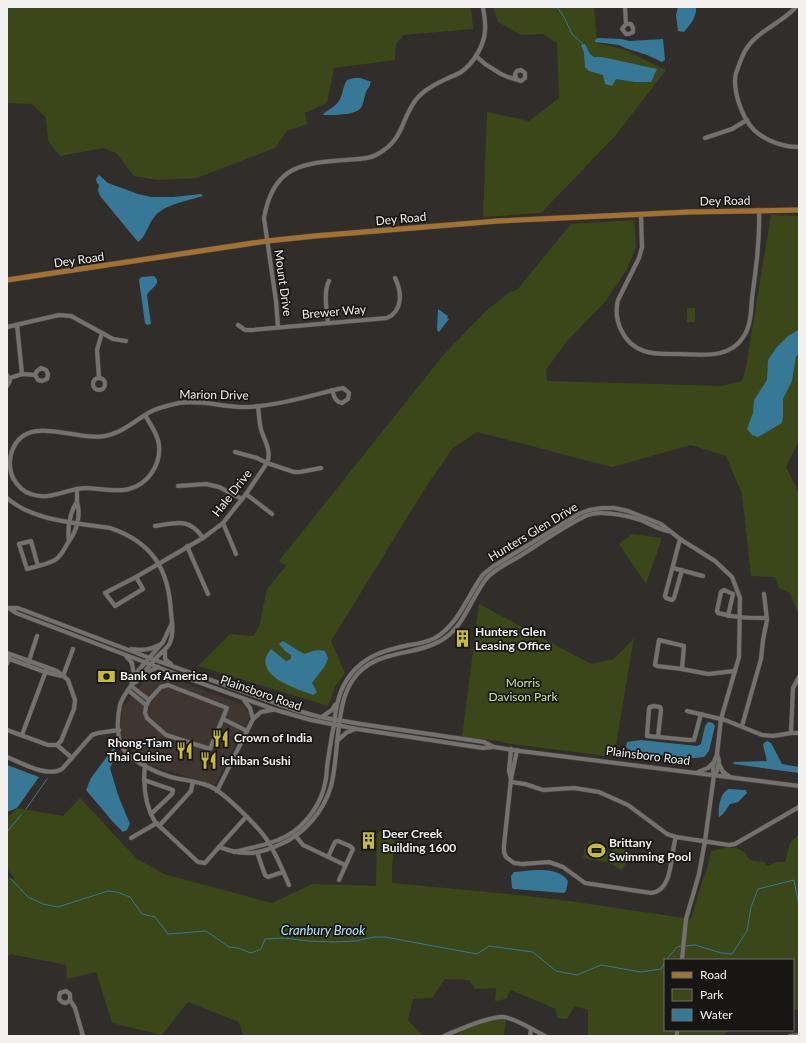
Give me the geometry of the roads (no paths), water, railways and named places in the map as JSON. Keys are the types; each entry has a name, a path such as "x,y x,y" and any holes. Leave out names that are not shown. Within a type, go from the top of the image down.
{"main road":[{"name":"Dey Road","path":"7,280 267,241 315,236 498,221 641,214 799,210"}],"street":[{"path":"483,7 485,32 476,56 485,64 508,78 516,78"},
{"path":"625,7 626,24"},
{"path":"796,7 789,15 754,40 744,51 736,74 736,90 738,103 754,130 772,141 783,145 799,147"},
{"name":"Mount Drive","path":"278,327 276,301 264,218 266,205 275,185 292,169 302,165 366,158 383,151 393,144 415,101 425,91 461,72 476,56"},
{"path":"704,138 732,129 747,120"},
{"path":"641,214 642,247 639,258 616,306 619,326 629,342 635,347 644,351 653,353 710,355 722,353 733,348 748,329 758,242 759,210"},
{"name":"Brewer Way","path":"238,325 245,330 387,318 393,316 399,305 399,289 395,278"},
{"path":"328,323 326,291 329,281"},
{"path":"7,327 59,315 70,316 113,339 126,341"},
{"path":"17,325 22,374"},
{"path":"99,378 97,350 102,333"},
{"path":"7,386 10,383 8,376 22,374 36,375"},
{"name":"Marion Drive","path":"145,415 156,434 159,445 156,465 150,476 141,484 128,489 77,489 41,497 29,494 23,490 18,486 12,476 10,467 12,453 18,441 22,437 32,432 45,430 89,437 105,436 124,428 145,415 159,408 180,403 239,407 258,406 341,388 346,389 349,393 348,399 344,402 338,402 334,398 332,390"},
{"name":"Hale Drive","path":"136,577 143,590 115,606 105,594 203,538 223,523 246,494 267,463 269,452 260,423 258,406"},
{"path":"235,452 257,458 294,472 321,468"},
{"path":"178,486 206,484 218,486 242,499"},
{"path":"38,566 31,541 19,544 27,569 53,562 61,556 73,536 77,523 79,508 77,502 77,489"},
{"path":"246,494 272,514"},
{"path":"7,498 18,507 35,514 70,522 110,528 121,532 132,537 146,547 159,563 167,581 170,596 173,628 172,638 168,646 142,676 130,686"},
{"path":"69,541 68,535 73,507 77,502"},
{"name":"Hunters Glen Drive","path":"334,725 340,693 345,683 358,666 369,657 427,641 442,634 452,625 483,575 502,560 543,537 579,514 589,510 614,508 646,517 661,524 680,539 715,561 732,577 740,598 739,657 721,719 716,763 718,771 714,775 706,841 699,874 687,913 682,958"},
{"name":"Hunters Glen Drive","path":"234,852 257,852 272,848 296,836 317,814 328,794 333,774 344,698 353,679 363,669 378,659 396,653 425,647 444,639 454,629 488,577 580,519 598,513 613,513 642,521 659,529 669,531"},
{"path":"155,526 180,523 189,524 199,531 203,538"},
{"path":"223,523 236,554"},
{"path":"680,539 665,596 666,598 672,600 674,598 682,570"},
{"path":"188,546 208,594"},
{"path":"673,568 703,576"},
{"path":"728,616 733,594 724,590 721,592 717,611 718,613 728,616 740,618 767,618"},
{"path":"742,726 761,659 767,618 764,594"},
{"name":"Plainsboro Road","path":"8,607 18,608 149,658 290,708 320,717 484,742 494,747"},
{"name":"Plainsboro Road","path":"8,607 16,612 120,653 237,696 276,710 334,725 483,748 494,747 511,749 799,786"},
{"path":"172,623 163,642 131,679 130,686 120,704 119,730 121,743 124,750 144,765 170,777 208,785 217,790 259,830 269,843 289,885"},
{"path":"28,663 37,636"},
{"path":"682,669 684,646 659,640 655,665 657,666 708,674 735,671"},
{"path":"119,646 144,650 152,649 163,642"},
{"path":"63,676 73,649"},
{"path":"165,649 165,659 174,667"},
{"path":"120,653 128,657 132,663 134,676"},
{"path":"7,664 8,656 63,676 68,680 75,700 74,709 61,741 57,745"},
{"path":"142,676 158,667"},
{"path":"22,735 46,670"},
{"path":"792,733 793,688 799,677"},
{"path":"168,685 227,708 210,749 166,735 147,718 146,705 149,700 161,688 168,685"},
{"path":"130,686 149,700"},
{"path":"130,686 146,705"},
{"path":"237,696 245,700 249,705 253,719"},
{"path":"320,717 326,715 332,710 338,702"},
{"path":"658,737 662,710 660,707 650,707 647,736 689,740 694,740 701,714"},
{"path":"217,790 253,719 261,712 276,710"},
{"path":"687,711 721,719 762,735 773,736 799,733"},
{"path":"223,719 247,731"},
{"path":"220,847 234,852 255,848 279,840 293,832 302,824 317,805 325,786 334,725"},
{"path":"337,741 348,732 357,729"},
{"path":"7,730 48,744 57,745 72,758"},
{"path":"7,758 47,772 57,771 72,758 92,735 119,730"},
{"path":"511,749 509,771 511,781"},
{"path":"517,750 511,781 503,849 506,857 514,863 522,864 549,862 563,867 585,882 656,893 663,887 668,877 676,837"},
{"path":"695,772 702,771 716,763 723,772 730,777"},
{"path":"144,765 144,790 151,814 158,825 198,862 205,863 246,817"},
{"path":"144,780 173,790 172,794 151,814"},
{"path":"511,781 530,785 543,790 574,788 599,792 628,805 662,831 676,837 729,845 736,844 799,806"},
{"path":"131,838 158,825 191,791 193,782"},
{"path":"293,832 304,845 345,865"},
{"path":"328,857 335,842 338,841 350,846 353,849 339,880"},
{"path":"257,852 265,875 268,877 274,876 283,872"},
{"path":"70,1000 83,1036"},
{"path":"444,1036 454,1034 494,1017 504,1017 545,1036"},
{"path":"530,1036 531,1029"},
{"path":"790,1036 799,1035"}],"water":[{"path":"678,7 696,7 691,24 684,32 678,31 676,15"},
{"path":"598,38 630,41 663,39 665,60 662,62 619,45 595,42"},
{"path":"585,44 590,54 594,57 602,57 657,69 651,82 635,82 616,79 612,86 605,84 603,75 589,71 585,67 584,53 581,45"},
{"path":"360,78 372,82 370,83 360,109 356,112 344,114 324,115 323,114 335,106 339,101 347,80"},
{"path":"99,175 108,183 151,197 173,197 201,194 203,196 177,203 159,212 153,219 141,240 138,242 100,196 98,190 99,185 96,179"},
{"path":"154,276 157,284 147,295 151,324 147,325 145,323 139,280 141,277"},
{"path":"438,309 448,316 447,318 449,319 439,332 437,330"},
{"path":"798,330 799,353 796,357 792,381 783,399 782,423 758,437 752,435 747,429 753,413 754,400 767,380 768,360 776,348 788,336"},
{"path":"283,641 304,654 319,650 325,651 328,658 325,666 312,683 317,692 313,695 282,682 269,671 266,665 266,657 271,649 286,661 291,659 291,655 279,644"},
{"path":"708,722 713,723 715,726 709,751 704,757 694,758 637,753 630,751 626,747 627,742 641,740 697,746 701,744 705,726"},
{"path":"767,741 771,743 782,764 799,767 799,773 733,763 767,761 763,745"},
{"path":"114,747 116,755 110,768 118,795 130,824 127,830 123,832 86,790 91,778"},
{"path":"7,765 39,777 17,808 7,812"},
{"path":"729,789 746,790 747,793 738,802 730,804 719,817 719,805 724,793"},
{"path":"536,870 558,873 565,877 568,881 566,891 564,893 512,888 511,876 514,872"}],"waterway":[{"path":"557,7 564,17 572,34 584,45"},
{"path":"26,809 47,779"},
{"path":"7,832 21,815"},
{"name":"Cranbury Brook","path":"10,878 28,897 43,904 58,907 108,891 117,892 130,897 142,914 155,917 168,934 206,931 229,947 238,948 251,953 261,949 265,939 284,938 335,942 385,937 477,954 489,946 533,952 556,971 577,975 601,965 641,972 661,969 664,964"},
{"name":"Cranbury Brook","path":"685,946 695,945 721,953 732,954 747,931 751,907 758,889 794,880 799,906"},
{"name":"Cranbury Brook","path":"667,959 677,947 682,946"}],"place":[{"name":"Hunters Glen Leasing Office","path":"462,639"},
{"name":"Bank of America","path":"107,676"},
{"name":"Crown of India","path":"221,738"},
{"name":"Rhong-Tiam Thai Cuisine","path":"185,750"},
{"name":"Ichiban Sushi","path":"208,761"},
{"name":"Deer Creek Building 1600","path":"369,841"},
{"name":"Brittany Swimming Pool","path":"596,850"}],"park label":[{"name":"Morris Davison Park","path":"523,690"}]}
